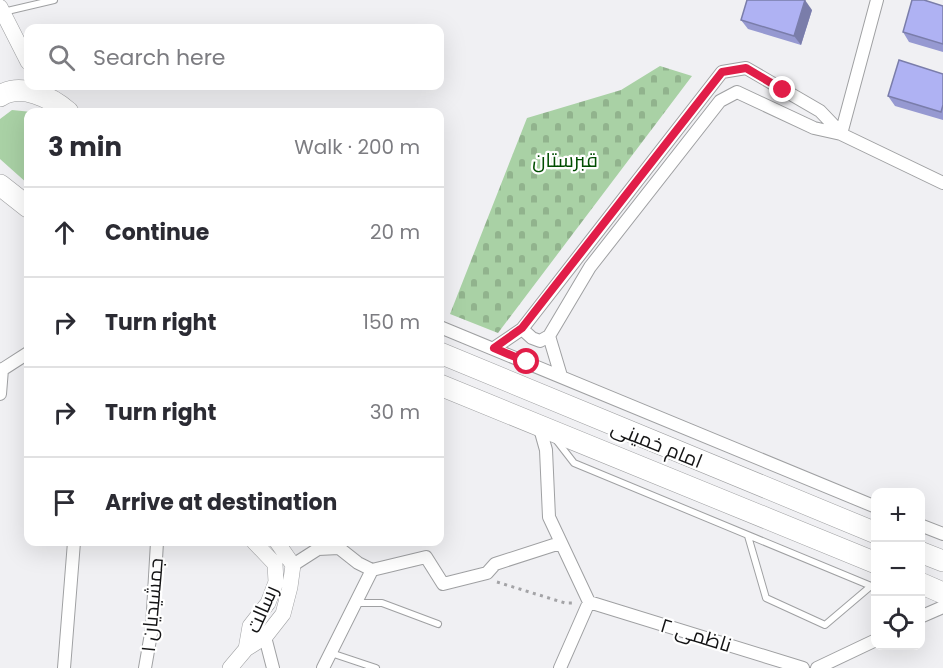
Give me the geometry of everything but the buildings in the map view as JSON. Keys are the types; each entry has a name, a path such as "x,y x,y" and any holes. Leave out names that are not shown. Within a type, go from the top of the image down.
{"highway":[{"path":"0,96 18,91 35,93 56,100"},
{"path":"2,188 24,204"},
{"name":"امام خمینی","path":"444,355 871,531"},
{"name":"امام خمینی","path":"444,387 871,561"},
{"path":"925,554 943,561"},
{"path":"925,586 943,593"}],"street":[{"path":"842,134 877,0"},
{"path":"1,9 24,54"},
{"path":"494,348 522,328 722,72 746,68 820,111 842,134"},
{"path":"733,70 737,92"},
{"path":"737,92 814,128 842,134 943,183"},
{"path":"522,328 531,338 540,341 549,336 590,267 720,101 737,92"},
{"path":"444,329 871,505"},
{"path":"549,336 561,376"},
{"path":"0,394 1,370 24,355"},
{"path":"664,447 674,424"},
{"path":"543,427 549,517 589,602 560,668"},
{"path":"925,527 943,534"},
{"path":"342,546 358,563 372,570 426,557 443,584 487,573 495,564 560,543"},
{"path":"64,668 74,546"},
{"name":"جمشیدیان ۱","path":"145,668 152,628 158,546"},
{"name":"رسالت","path":"246,649 250,626 268,603 276,582 275,564 258,546"},
{"name":"رسالت","path":"231,668 246,649 265,637 283,614 293,565 280,546"},
{"path":"293,565 318,549 335,546"},
{"path":"323,668 372,570"},
{"name":"ناظمی ۲","path":"589,602 803,668"},
{"path":"265,637 273,668"},
{"path":"821,667 871,642"}],"lane":[{"path":"1,9 54,0"},
{"path":"543,427 574,463 871,586"},
{"path":"748,536 766,598 825,625 871,589"},
{"path":"356,603 382,603 438,624"},
{"path":"331,653 376,668"}],"path":[{"path":"487,573 500,584 565,603 589,602"}],"green space":[{"name":"قبرستان","path":"660,66 692,76 498,333 450,314 527,118 621,90"},
{"path":"12,110 24,111 24,180 0,159 0,119"}],"route":[{"path":"527,362 494,348 522,328 722,72 746,68 783,90"}]}
